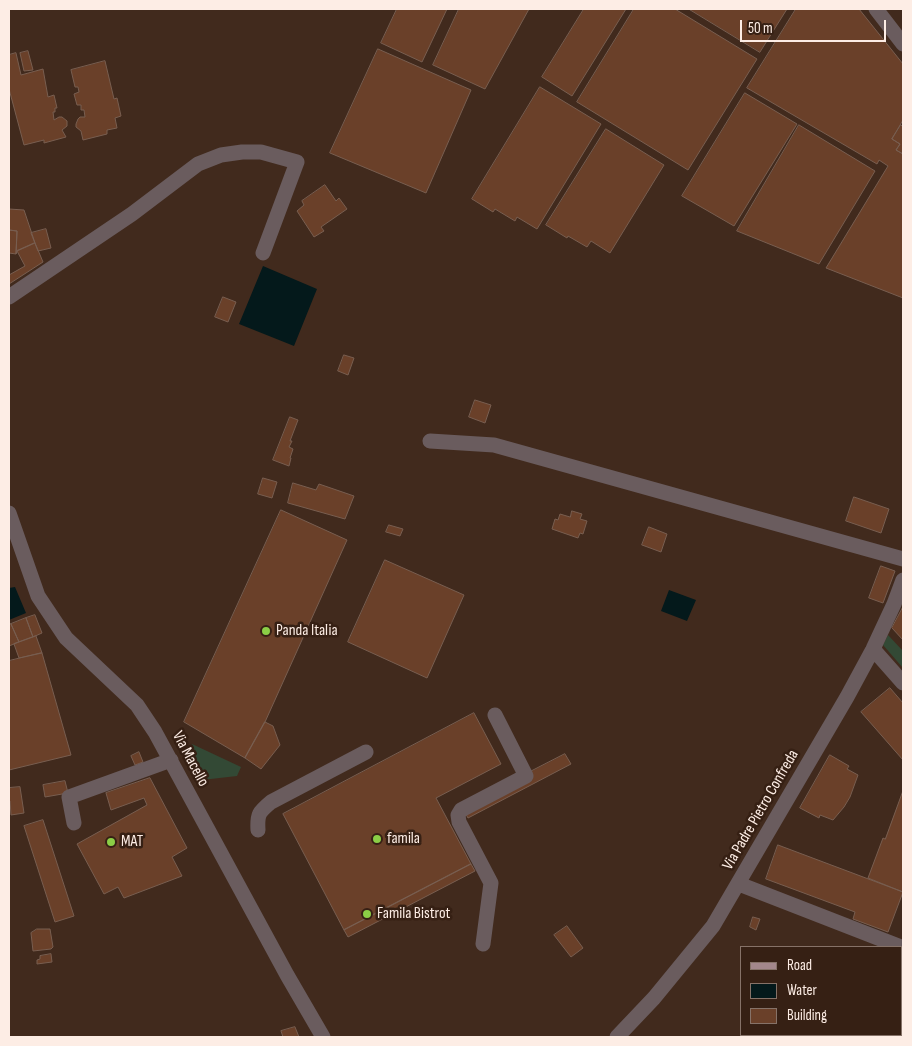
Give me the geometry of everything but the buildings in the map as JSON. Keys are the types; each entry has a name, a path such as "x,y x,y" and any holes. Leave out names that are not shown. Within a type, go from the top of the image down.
{"street":[{"path":"876,9 903,44"},
{"path":"9,297 132,214 198,164 221,155 262,152 297,162 263,253"},
{"path":"430,441 494,445 903,559"},
{"name":"Via Macello","path":"9,513 38,596 66,638 137,706 155,732 287,975 323,1037"},
{"name":"Via Padre Pietro Confreda","path":"617,1037 654,998 714,926 847,697 894,604 903,580"},
{"path":"872,649 903,683"},
{"path":"483,944 491,883 459,822 458,815 462,810 526,776 495,715"},
{"path":"258,830 258,818 261,811 271,802 366,752"},
{"path":"74,823 69,797 170,760"},
{"path":"739,884 897,946"}],"green space":[{"path":"888,635 903,651 903,668 883,645"},
{"path":"192,744 241,767 237,776 202,780 187,753"}],"water":[{"path":"263,266 317,289 294,346 239,324"},
{"path":"15,587 26,613 9,620 9,588"},
{"path":"669,590 696,600 687,621 661,611"}],"place":[{"name":"Panda Italia","path":"266,631"},
{"name":"famila","path":"377,839"},
{"name":"MAT","path":"111,842"},
{"name":"Famila Bistrot","path":"367,914"}]}
